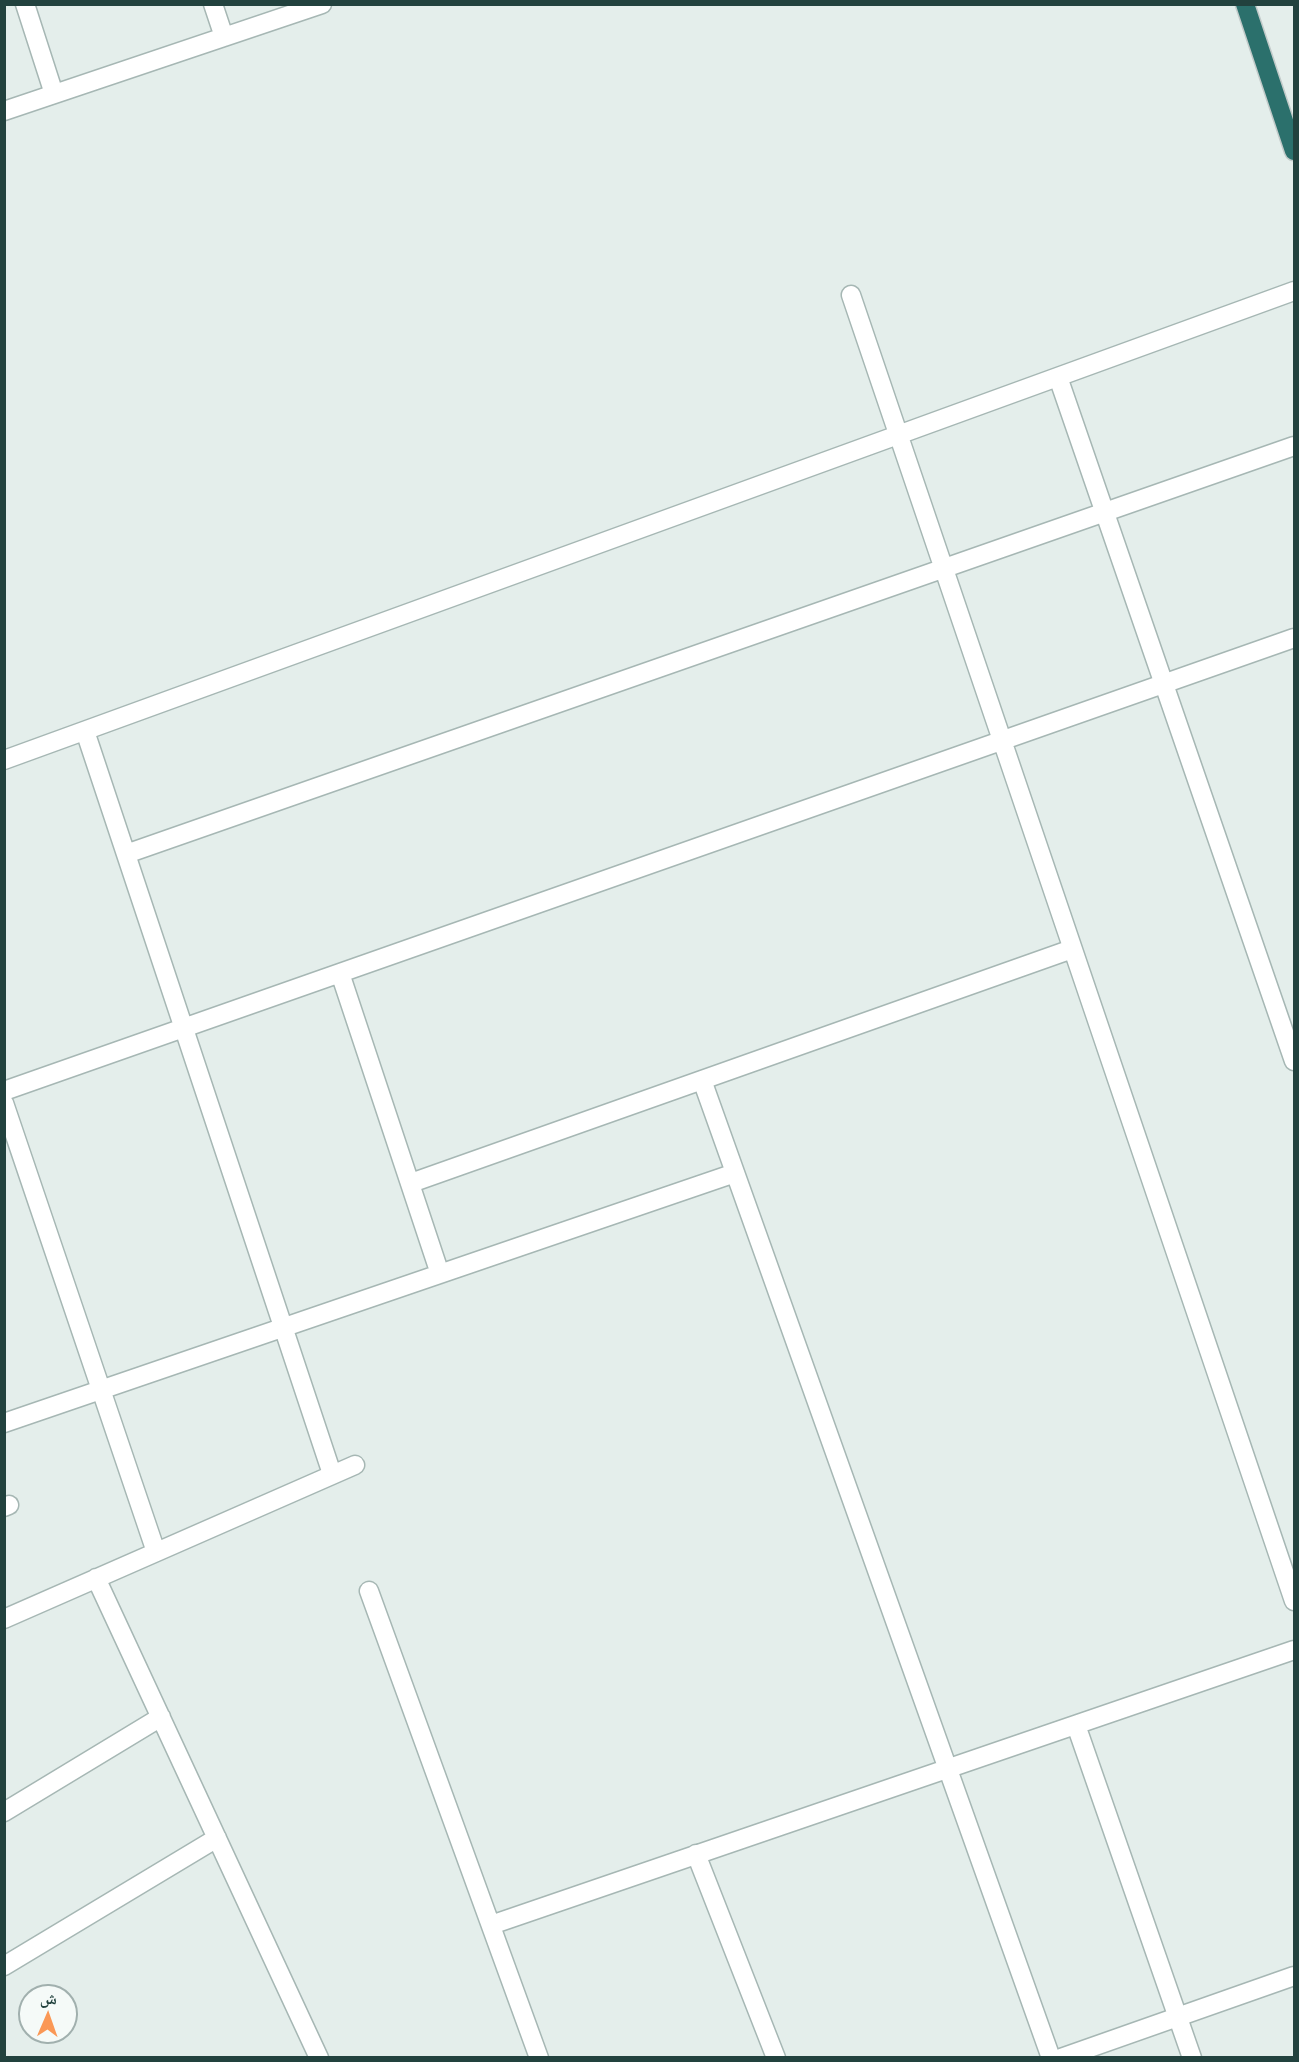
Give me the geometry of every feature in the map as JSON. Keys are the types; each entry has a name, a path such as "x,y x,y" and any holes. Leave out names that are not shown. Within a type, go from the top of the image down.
{"highway":[{"path":"1245,4 1294,151"}],"street":[{"path":"25,4 54,94"},
{"path":"213,4 224,38"},
{"path":"4,111 322,4"},
{"path":"4,760 1294,291"},
{"path":"851,295 1294,1602"},
{"path":"1058,377 1294,1061"},
{"path":"126,854 1294,446"},
{"path":"4,1091 1294,638"},
{"path":"85,731 332,1474"},
{"path":"411,1183 1072,949"},
{"path":"340,974 440,1274"},
{"path":"702,1080 1051,2058"},
{"path":"4,1103 156,1552"},
{"path":"4,1423 735,1173"},
{"path":"4,1619 355,1465"},
{"path":"96,1578 319,2058"},
{"path":"369,1591 539,2058"},
{"path":"491,1925 1294,1650"},
{"path":"4,1812 161,1717"},
{"path":"1076,1725 1192,2058"},
{"path":"4,1966 217,1838"},
{"path":"696,1854 776,2058"},
{"path":"1061,2058 1294,1976"}]}
